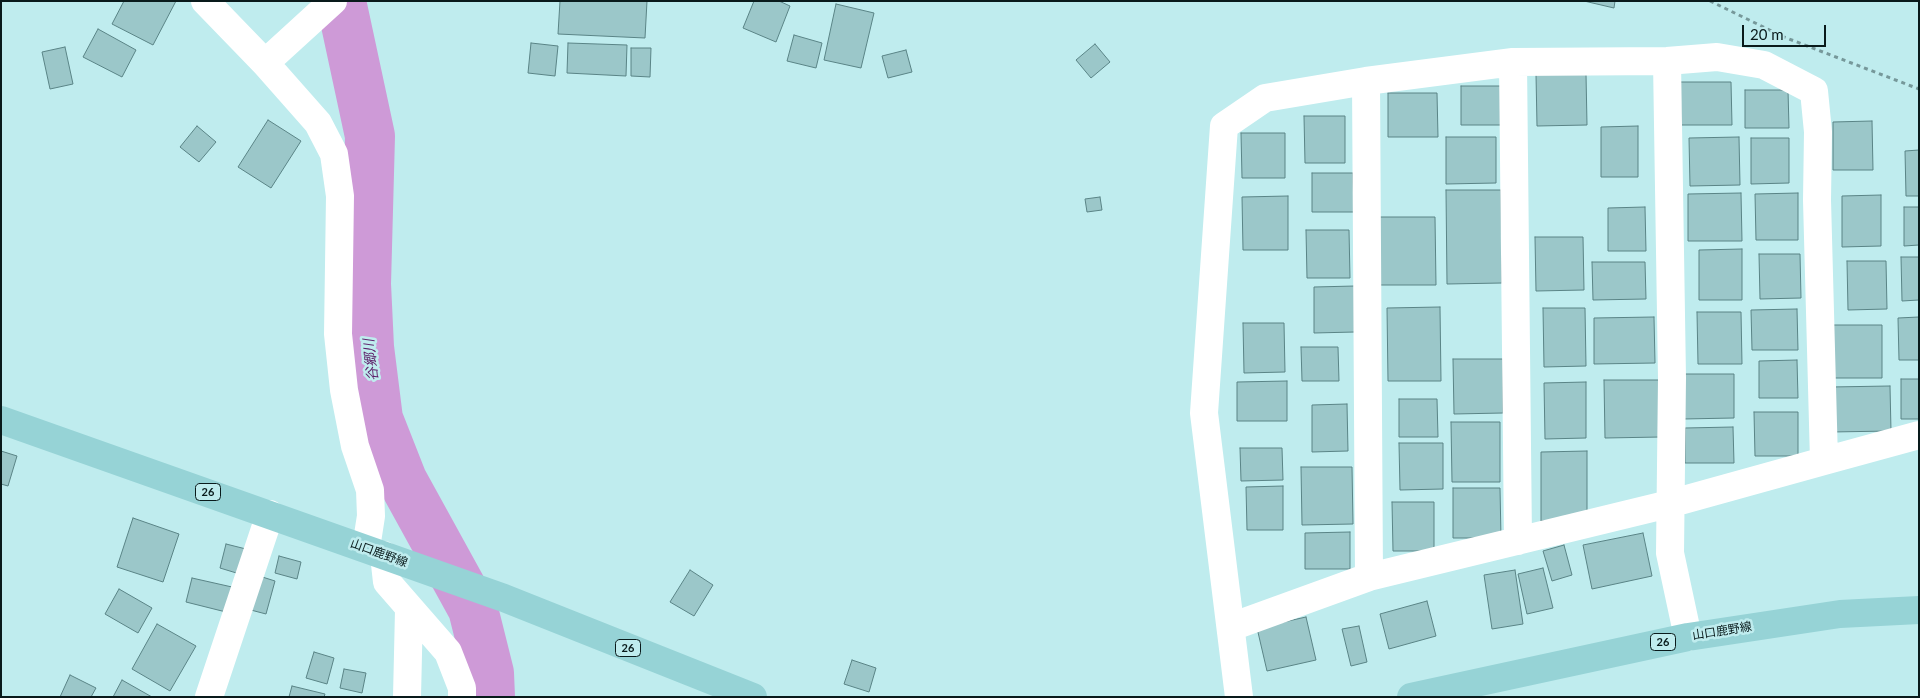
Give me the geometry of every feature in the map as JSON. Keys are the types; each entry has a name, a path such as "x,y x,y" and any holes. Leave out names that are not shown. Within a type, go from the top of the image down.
{"main road":[{"name":"山口鹿野線","path":"1,420 504,598 753,697"},
{"name":"山口鹿野線","path":"1411,697 1688,636 1840,614 1919,610"}],"street":[{"path":"206,1 265,63 318,123 334,154 340,196 338,334 345,399 355,446 370,490 375,551 387,582 409,610 448,652 462,688 462,697"},
{"path":"265,63 328,5"},
{"path":"1239,697 1204,412 1224,126 1265,98 1366,81 1513,62 1667,61 1717,57 1764,65 1814,91 1818,132 1817,200 1824,461"},
{"path":"1667,61 1672,378 1670,553 1688,636"},
{"path":"1513,62 1518,540"},
{"path":"1366,81 1369,576"},
{"path":"1231,627 1369,576 1670,504 1919,435"},
{"path":"209,697 270,514"},
{"path":"407,697 409,610"}],"path":[{"path":"1710,1 1784,37 1919,89"}],"building":[{"path":"124,1 176,1 153,45 112,24"},
{"path":"560,1 647,1 645,38 558,34"},
{"path":"754,1 779,1 790,6 776,42 743,28"},
{"path":"1584,1 1615,1 1614,8"},
{"path":"836,4 874,13 861,68 824,60"},
{"path":"98,29 136,50 122,77 83,57"},
{"path":"794,35 822,43 816,68 787,61"},
{"path":"531,43 558,46 555,76 528,73"},
{"path":"568,43 627,45 626,76 567,73"},
{"path":"1095,44 1110,62 1091,78 1076,60"},
{"path":"65,47 73,84 50,89 42,52"},
{"path":"631,48 651,48 650,77 631,76"},
{"path":"906,50 912,72 888,78 882,56"},
{"path":"1536,74 1586,74 1587,125 1537,126"},
{"path":"1680,82 1731,82 1732,125 1681,125"},
{"path":"1461,86 1501,86 1501,125 1461,125"},
{"path":"1745,90 1788,90 1789,128 1745,128"},
{"path":"1388,93 1437,93 1438,137 1388,137"},
{"path":"1304,116 1345,116 1345,163 1305,163"},
{"path":"268,120 301,141 271,188 238,167"},
{"path":"1872,121 1873,170 1833,170 1833,122"},
{"path":"197,126 216,142 199,162 180,147"},
{"path":"1638,126 1638,177 1601,177 1601,127"},
{"path":"1241,133 1285,133 1285,178 1242,178"},
{"path":"1446,137 1496,137 1496,183 1446,184"},
{"path":"1739,137 1740,185 1690,186 1689,138"},
{"path":"1751,138 1789,138 1789,183 1751,184"},
{"path":"1919,150 1919,196 1906,196 1905,151"},
{"path":"1312,173 1353,173 1354,212 1312,212"},
{"path":"1446,190 1501,190 1502,283 1447,284"},
{"path":"1741,193 1742,241 1688,241 1688,194"},
{"path":"1798,193 1798,240 1756,240 1755,194"},
{"path":"1881,195 1881,246 1842,247 1842,196"},
{"path":"1288,196 1288,250 1243,250 1242,197"},
{"path":"1100,197 1102,210 1087,212 1085,199"},
{"path":"1645,207 1646,251 1608,251 1608,208"},
{"path":"1904,207 1919,207 1919,245 1904,246"},
{"path":"1379,217 1435,217 1436,285 1379,285"},
{"path":"1306,230 1349,230 1350,278 1307,278"},
{"path":"1535,237 1583,237 1584,290 1536,291"},
{"path":"1742,249 1742,300 1699,300 1699,250"},
{"path":"1759,254 1800,254 1801,298 1760,299"},
{"path":"1901,257 1919,257 1919,300 1902,301"},
{"path":"1847,261 1886,261 1887,309 1848,310"},
{"path":"1592,262 1645,262 1646,299 1593,300"},
{"path":"1355,286 1355,332 1314,333 1314,287"},
{"path":"1440,307 1441,381 1388,381 1387,308"},
{"path":"1543,308 1585,308 1586,366 1544,367"},
{"path":"1797,309 1798,350 1752,350 1751,310"},
{"path":"1697,312 1741,312 1742,364 1698,364"},
{"path":"1654,317 1655,363 1594,364 1594,318"},
{"path":"1919,317 1919,360 1899,360 1898,318"},
{"path":"1243,323 1284,323 1285,372 1244,373"},
{"path":"1833,325 1882,325 1882,378 1834,378"},
{"path":"1301,347 1338,347 1339,381 1302,381"},
{"path":"1453,359 1503,359 1503,413 1454,414"},
{"path":"1797,360 1798,398 1759,398 1759,361"},
{"path":"1682,374 1734,374 1734,418 1683,419"},
{"path":"1901,379 1919,379 1919,419 1901,419"},
{"path":"1604,380 1660,380 1661,437 1605,438"},
{"path":"1287,381 1287,421 1237,421 1237,382"},
{"path":"1586,382 1586,438 1545,439 1544,383"},
{"path":"1890,386 1891,431 1831,432 1830,387"},
{"path":"1399,399 1437,399 1438,437 1399,437"},
{"path":"1347,404 1348,451 1312,452 1312,405"},
{"path":"1754,412 1798,412 1798,456 1755,456"},
{"path":"1451,422 1500,422 1500,482 1452,482"},
{"path":"1733,427 1734,463 1685,463 1685,428"},
{"path":"1399,443 1443,443 1443,489 1400,490"},
{"path":"1240,448 1282,448 1283,480 1241,481"},
{"path":"1,451 17,456 8,486 1,484"},
{"path":"1587,451 1587,520 1541,521 1541,452"},
{"path":"1301,467 1352,467 1353,524 1302,525"},
{"path":"1283,486 1283,530 1247,530 1246,487"},
{"path":"1453,488 1500,488 1501,538 1453,538"},
{"path":"1392,502 1434,502 1434,551 1393,551"},
{"path":"133,518 179,534 163,582 117,567"},
{"path":"1350,532 1350,569 1305,569 1305,533"},
{"path":"1643,533 1652,576 1592,589 1583,545"},
{"path":"226,544 250,550 243,575 220,568"},
{"path":"1564,545 1572,575 1552,581 1543,551"},
{"path":"279,556 301,562 297,579 275,573"},
{"path":"1543,568 1553,608 1527,614 1518,574"},
{"path":"690,570 713,585 694,616 670,602"},
{"path":"1515,570 1523,624 1492,629 1484,575"},
{"path":"256,575 275,581 266,614 247,609"},
{"path":"192,578 232,587 226,612 186,602"},
{"path":"119,589 152,608 138,633 105,614"},
{"path":"1427,601 1436,636 1389,649 1380,614"},
{"path":"1306,617 1316,660 1267,671 1257,628"},
{"path":"157,624 196,646 170,691 132,669"},
{"path":"1359,626 1367,662 1351,666 1342,629"},
{"path":"314,652 334,658 327,684 306,678"},
{"path":"852,660 876,668 869,692 844,684"},
{"path":"344,669 366,673 362,693 340,688"},
{"path":"70,675 96,688 91,697 60,697"},
{"path":"122,680 152,697 113,697"},
{"path":"292,686 325,694 324,697 289,697"}],"waterway":[{"name":"谷郷川","path":"341,1 370,136 366,284 369,347 378,419 402,480 473,609 489,673 490,697"}]}
